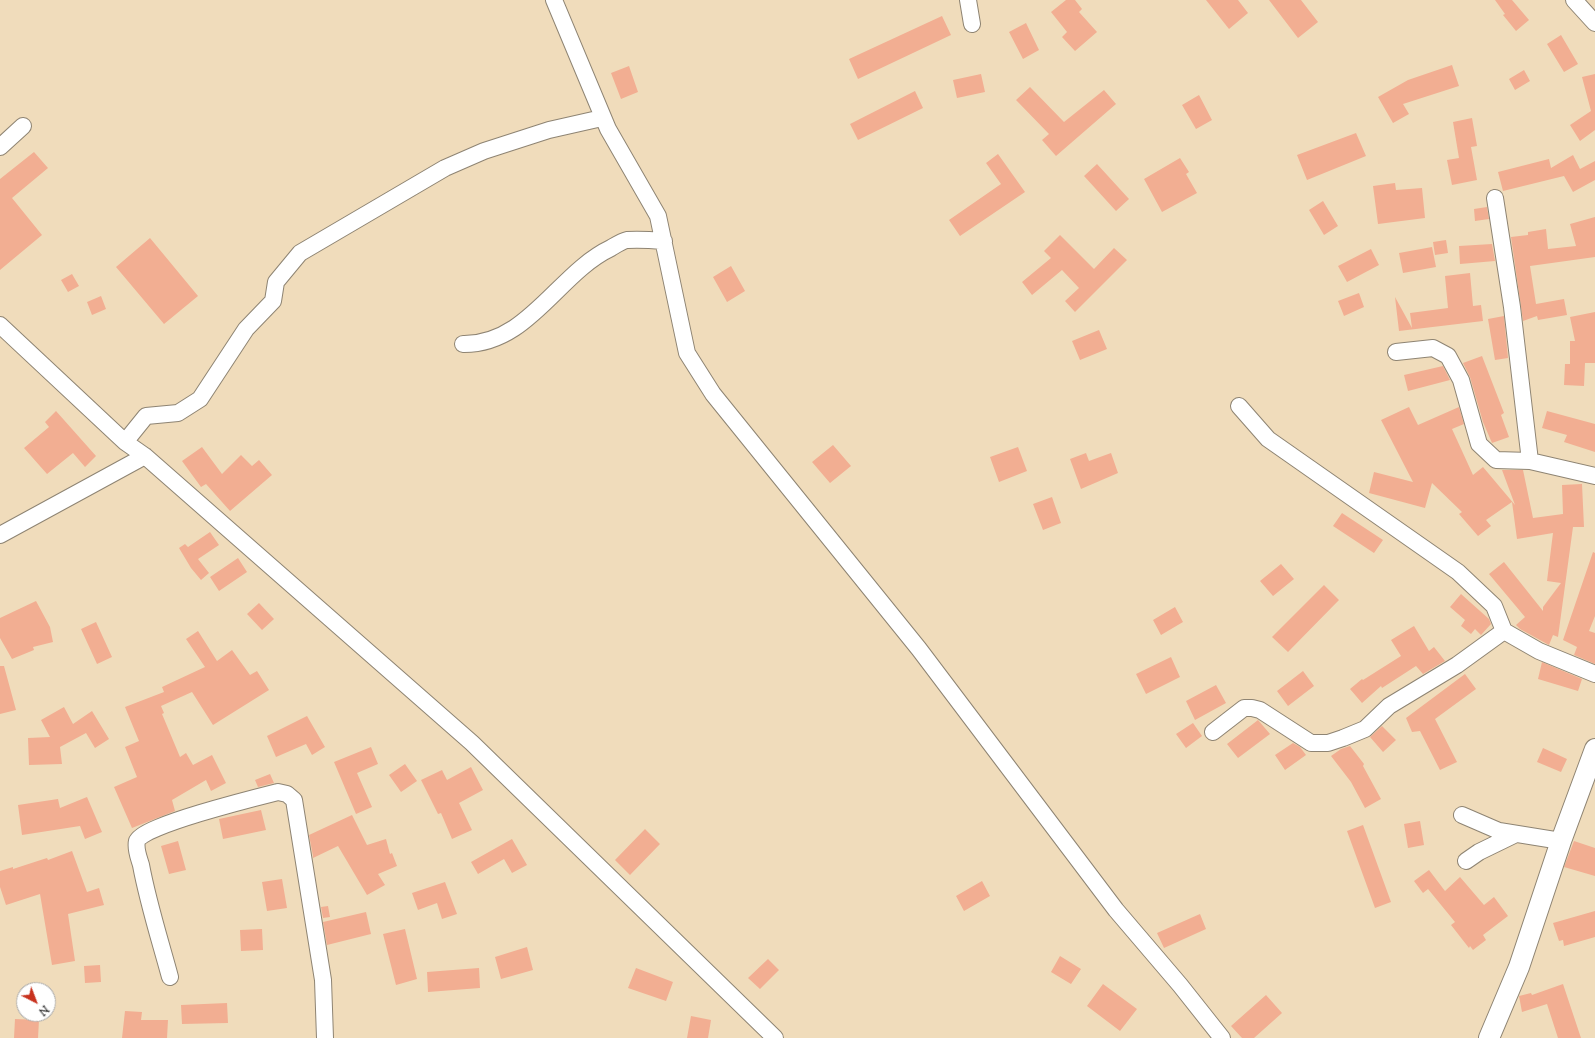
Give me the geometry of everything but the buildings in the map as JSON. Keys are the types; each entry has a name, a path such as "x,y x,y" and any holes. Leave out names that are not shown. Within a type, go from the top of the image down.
{"street":[{"path":"554,0 602,118 658,216 664,240 667,266 687,353 713,394 919,649 1116,910 1180,985 1222,1038"},
{"path":"968,0 972,24"},
{"path":"1574,0 1595,23"},
{"path":"125,442 146,416 178,413 200,399 246,329 273,302 276,282 300,253 445,168 484,151 549,130 602,118"},
{"path":"0,148 22,126"},
{"path":"1495,198 1512,307 1530,461"},
{"path":"463,344 479,344 510,332 596,255 626,240 664,240"},
{"path":"0,325 125,442 145,456 472,743 775,1038"},
{"path":"1396,352 1433,348 1448,356 1461,380 1479,444 1496,460 1530,461 1595,476"},
{"path":"1239,406 1268,439 1458,572 1494,606 1504,631 1540,651 1595,674"},
{"path":"0,535 145,456"},
{"path":"1213,732 1244,708 1252,708 1260,710 1311,743 1328,743 1343,738 1365,729 1389,706 1457,665 1504,631"},
{"path":"1489,1038 1519,967 1561,841 1595,749"},
{"path":"170,977 144,880 136,846 137,840 141,835 172,822 278,792 287,794 294,800 323,980 325,1038"},
{"path":"1462,815 1492,829 1561,841"},
{"path":"1466,861 1479,852 1518,833"}]}
